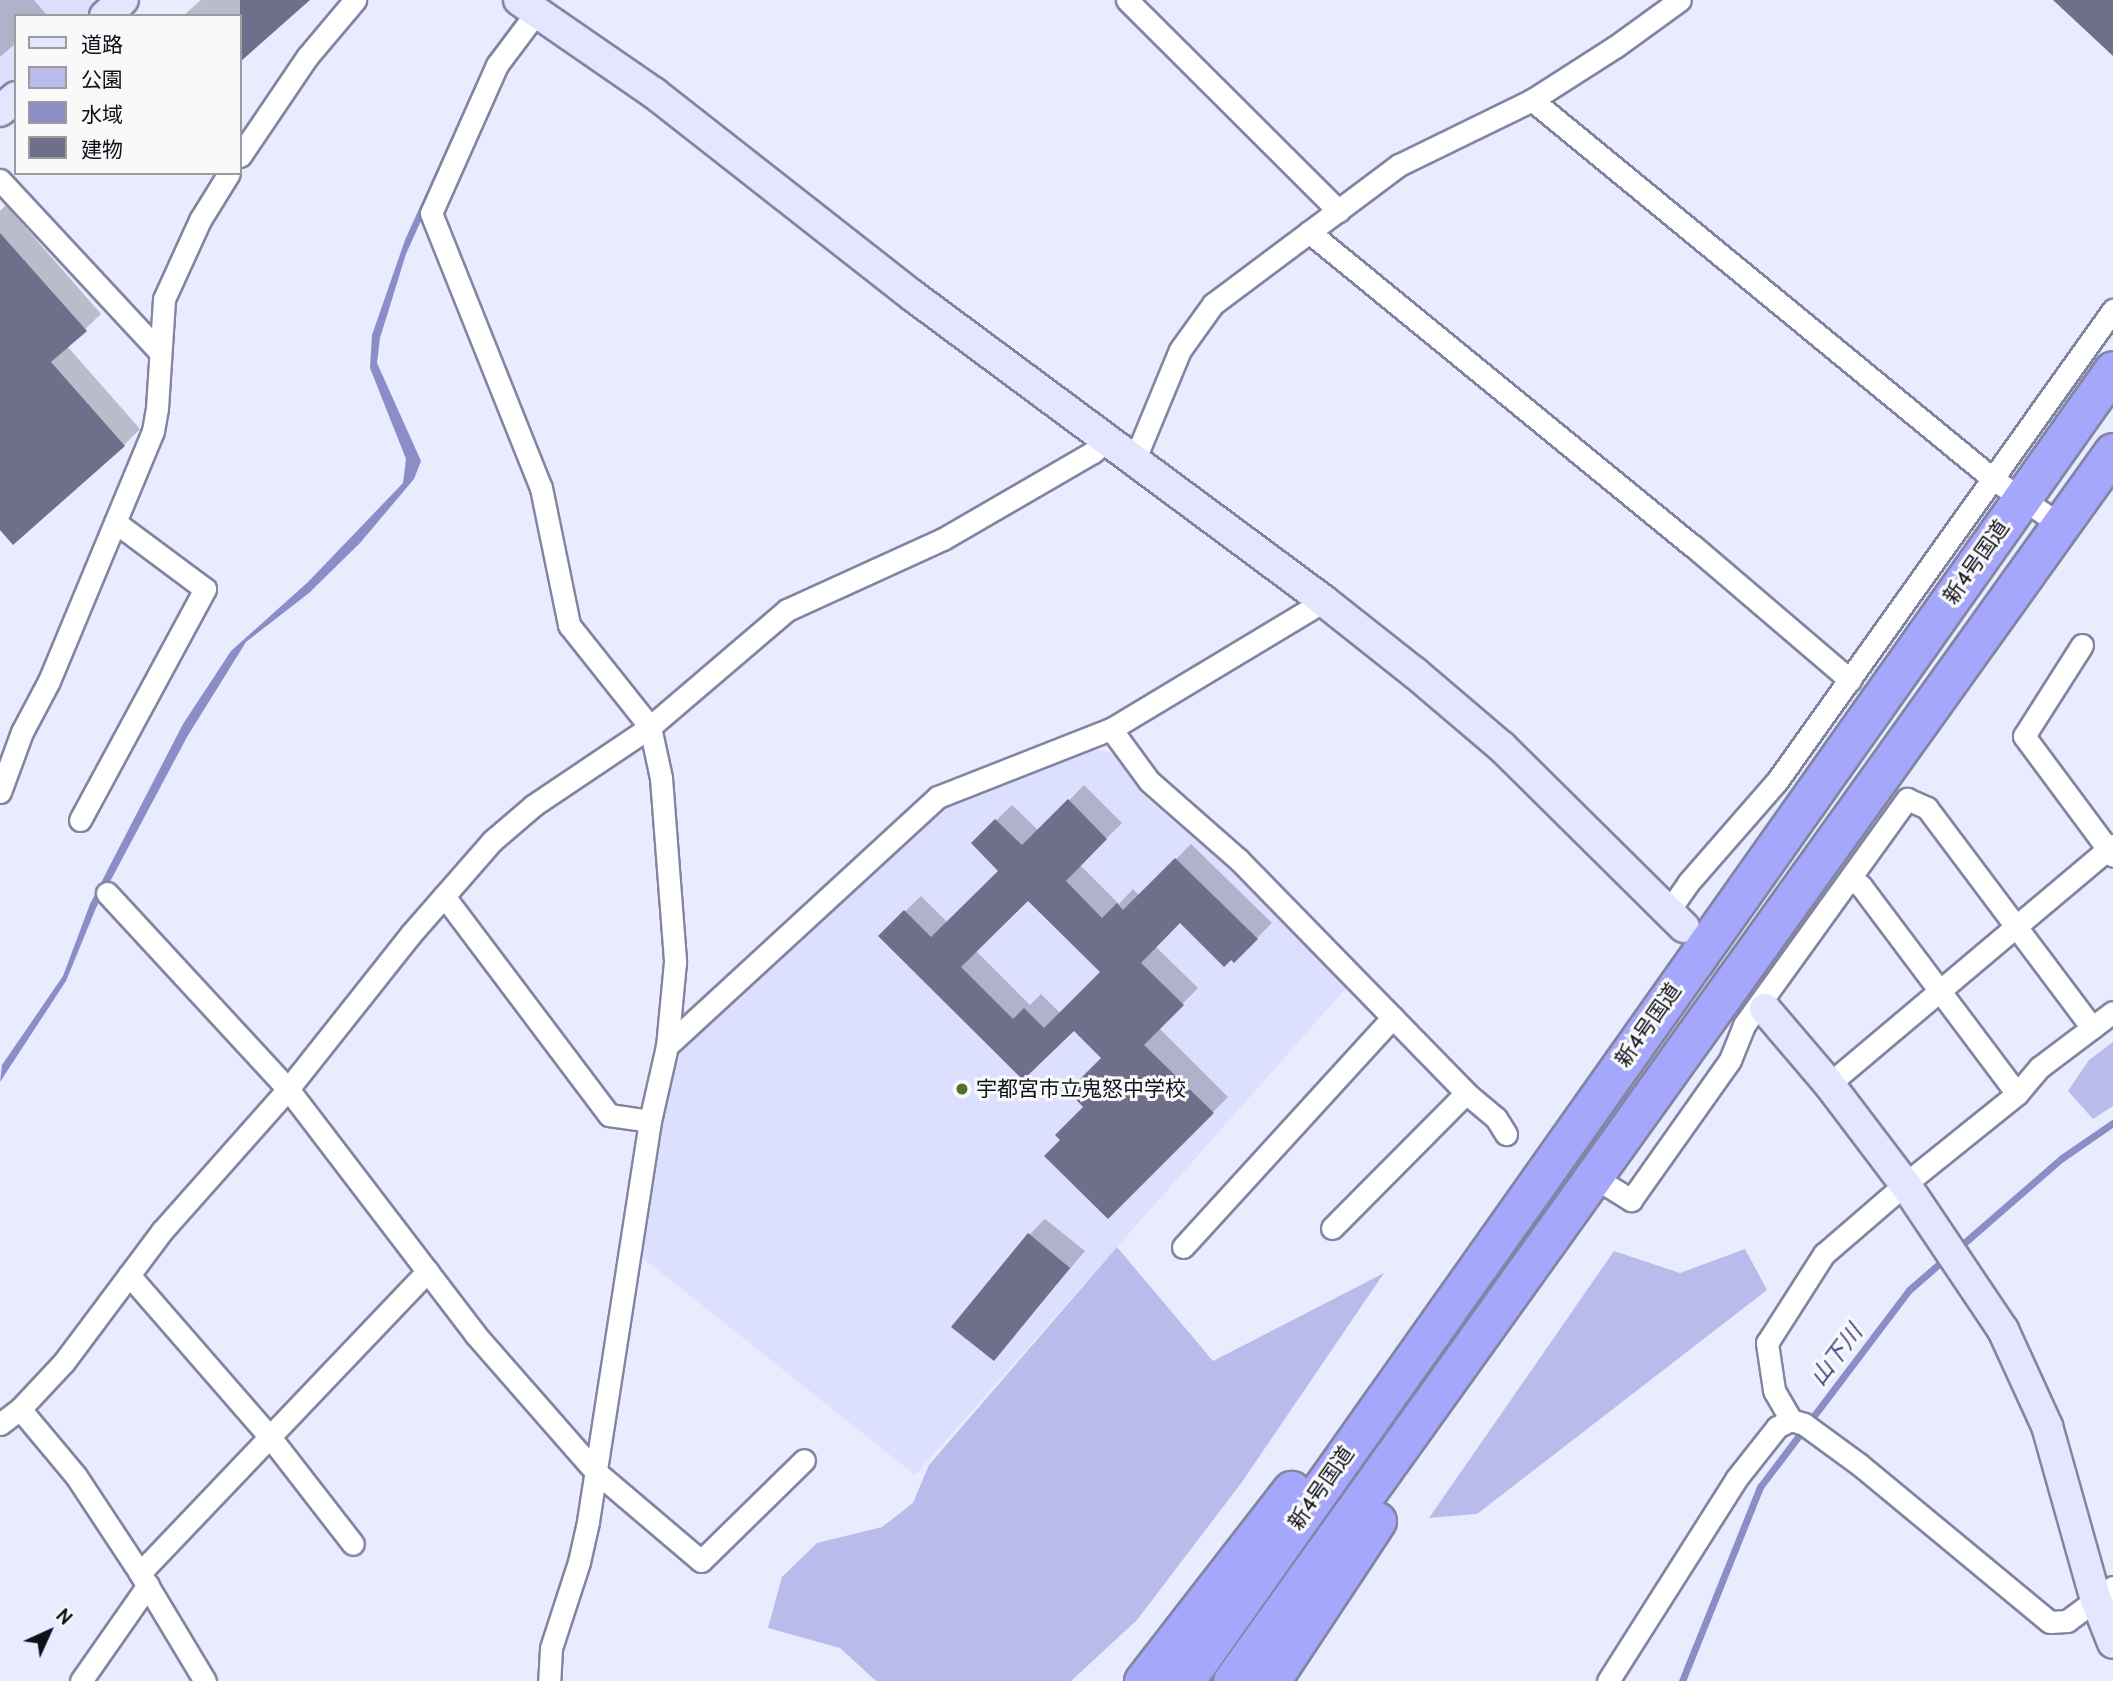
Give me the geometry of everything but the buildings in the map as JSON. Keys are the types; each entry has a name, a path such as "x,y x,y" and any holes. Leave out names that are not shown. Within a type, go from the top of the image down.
{"highway":[{"name":"新4号国道","path":"1185,1681 1485,1255 2007,488 2113,370"},
{"name":"新4号国道","path":"1232,1681 2113,452"},
{"path":"1271,1681 1563,1242 1594,1177"},
{"path":"1143,1681 1406,1339 1485,1255"}],"street":[{"path":"107,14 122,0"},
{"path":"242,153 307,57 355,0"},
{"path":"1127,0 1339,211"},
{"path":"1134,461 1180,350 1197,322 1213,304 1399,165 1532,100 1615,47 1680,0"},
{"path":"549,1681 551,1648 579,1562 595,1471 650,1121 667,1046 675,962 662,778 650,727 569,625 541,488 431,213 497,65 527,6 654,93 913,296 1324,601 1502,747 1676,919 1688,883 1777,782 1850,680 2007,488 2113,310"},
{"path":"0,111 14,99"},
{"path":"1532,100 2007,488 2061,525"},
{"path":"0,792 22,732 49,681 153,431 158,408 159,351 164,299 200,220 228,175"},
{"path":"0,180 159,351"},
{"path":"1309,232 1649,510 1850,680"},
{"path":"0,1424 20,1409 64,1362 162,1231 288,1088 492,841 534,804 650,727 787,610 943,539 1093,452 1107,440"},
{"path":"80,820 205,589 115,522"},
{"path":"667,1046 938,797 1111,729 1324,601"},
{"path":"1829,1084 2017,925 2111,850 2024,736 2082,645"},
{"path":"1111,729 1149,781 1240,860 1466,1093 1496,1118 1506,1134"},
{"path":"1594,1177 1632,1200 1730,1060 1744,1025 1907,799 1927,808 2092,1028"},
{"path":"1851,878 1861,886 2017,1094"},
{"path":"107,893 288,1088 475,1334 595,1471 701,1560 804,1460"},
{"path":"444,896 609,1115 650,1121"},
{"path":"1765,1009 1829,1084 1905,1184 2003,1330 2047,1426 2104,1594 2113,1643"},
{"path":"1791,1420 1774,1390 1767,1342 1824,1254 1905,1184 2017,1094 2040,1067 2113,1012"},
{"path":"1183,1247 1393,1017"},
{"path":"1332,1228 1466,1093"},
{"path":"81,1681 144,1579 270,1437 428,1271"},
{"path":"129,1275 270,1437 353,1544"},
{"path":"20,1409 76,1476 144,1579 205,1681"},
{"path":"1608,1681 1736,1479 1777,1427 1791,1420 1804,1423 1860,1465 2050,1622 2067,1621 2104,1594"}],"shaded area":[{"path":"0,0 100,0 84,14 14,14 14,79 0,91"},
{"name":"宇都宮市立鬼怒中学校","path":"1093,749 1113,753 1143,795 1235,874 1347,987 915,1475 642,1257 673,1057 950,805 1035,767"}],"green space":[{"path":"2113,1042 2113,1106 2093,1119 2068,1091 2089,1060"},
{"path":"1117,1247 1213,1361 1384,1273 1242,1482 1137,1620 1071,1681 876,1681 840,1648 768,1628 782,1577 817,1543 882,1527 913,1503 929,1465"},
{"path":"1745,1249 1767,1290 1477,1514 1429,1518 1614,1251 1680,1273"}],"water":[{"path":"530,0 493,61 406,254 380,338 377,363 421,461 414,479 360,543 309,593 246,642 187,737 96,908 66,981 0,1082 2,1065 63,976 90,904 183,724 231,651 308,582 403,483 406,459 370,368 372,335 405,240 488,56"}],"waterway":[{"name":"山下川","path":"1956,1250 2062,1158 2113,1123"},
{"name":"山下川","path":"1682,1681 1760,1487 1909,1290 1947,1257"}],"tunnel":[{"path":"1689,932 1765,1009"}],"place":[{"name":"宇都宮市立鬼怒中学校","path":"962,1089"}]}
